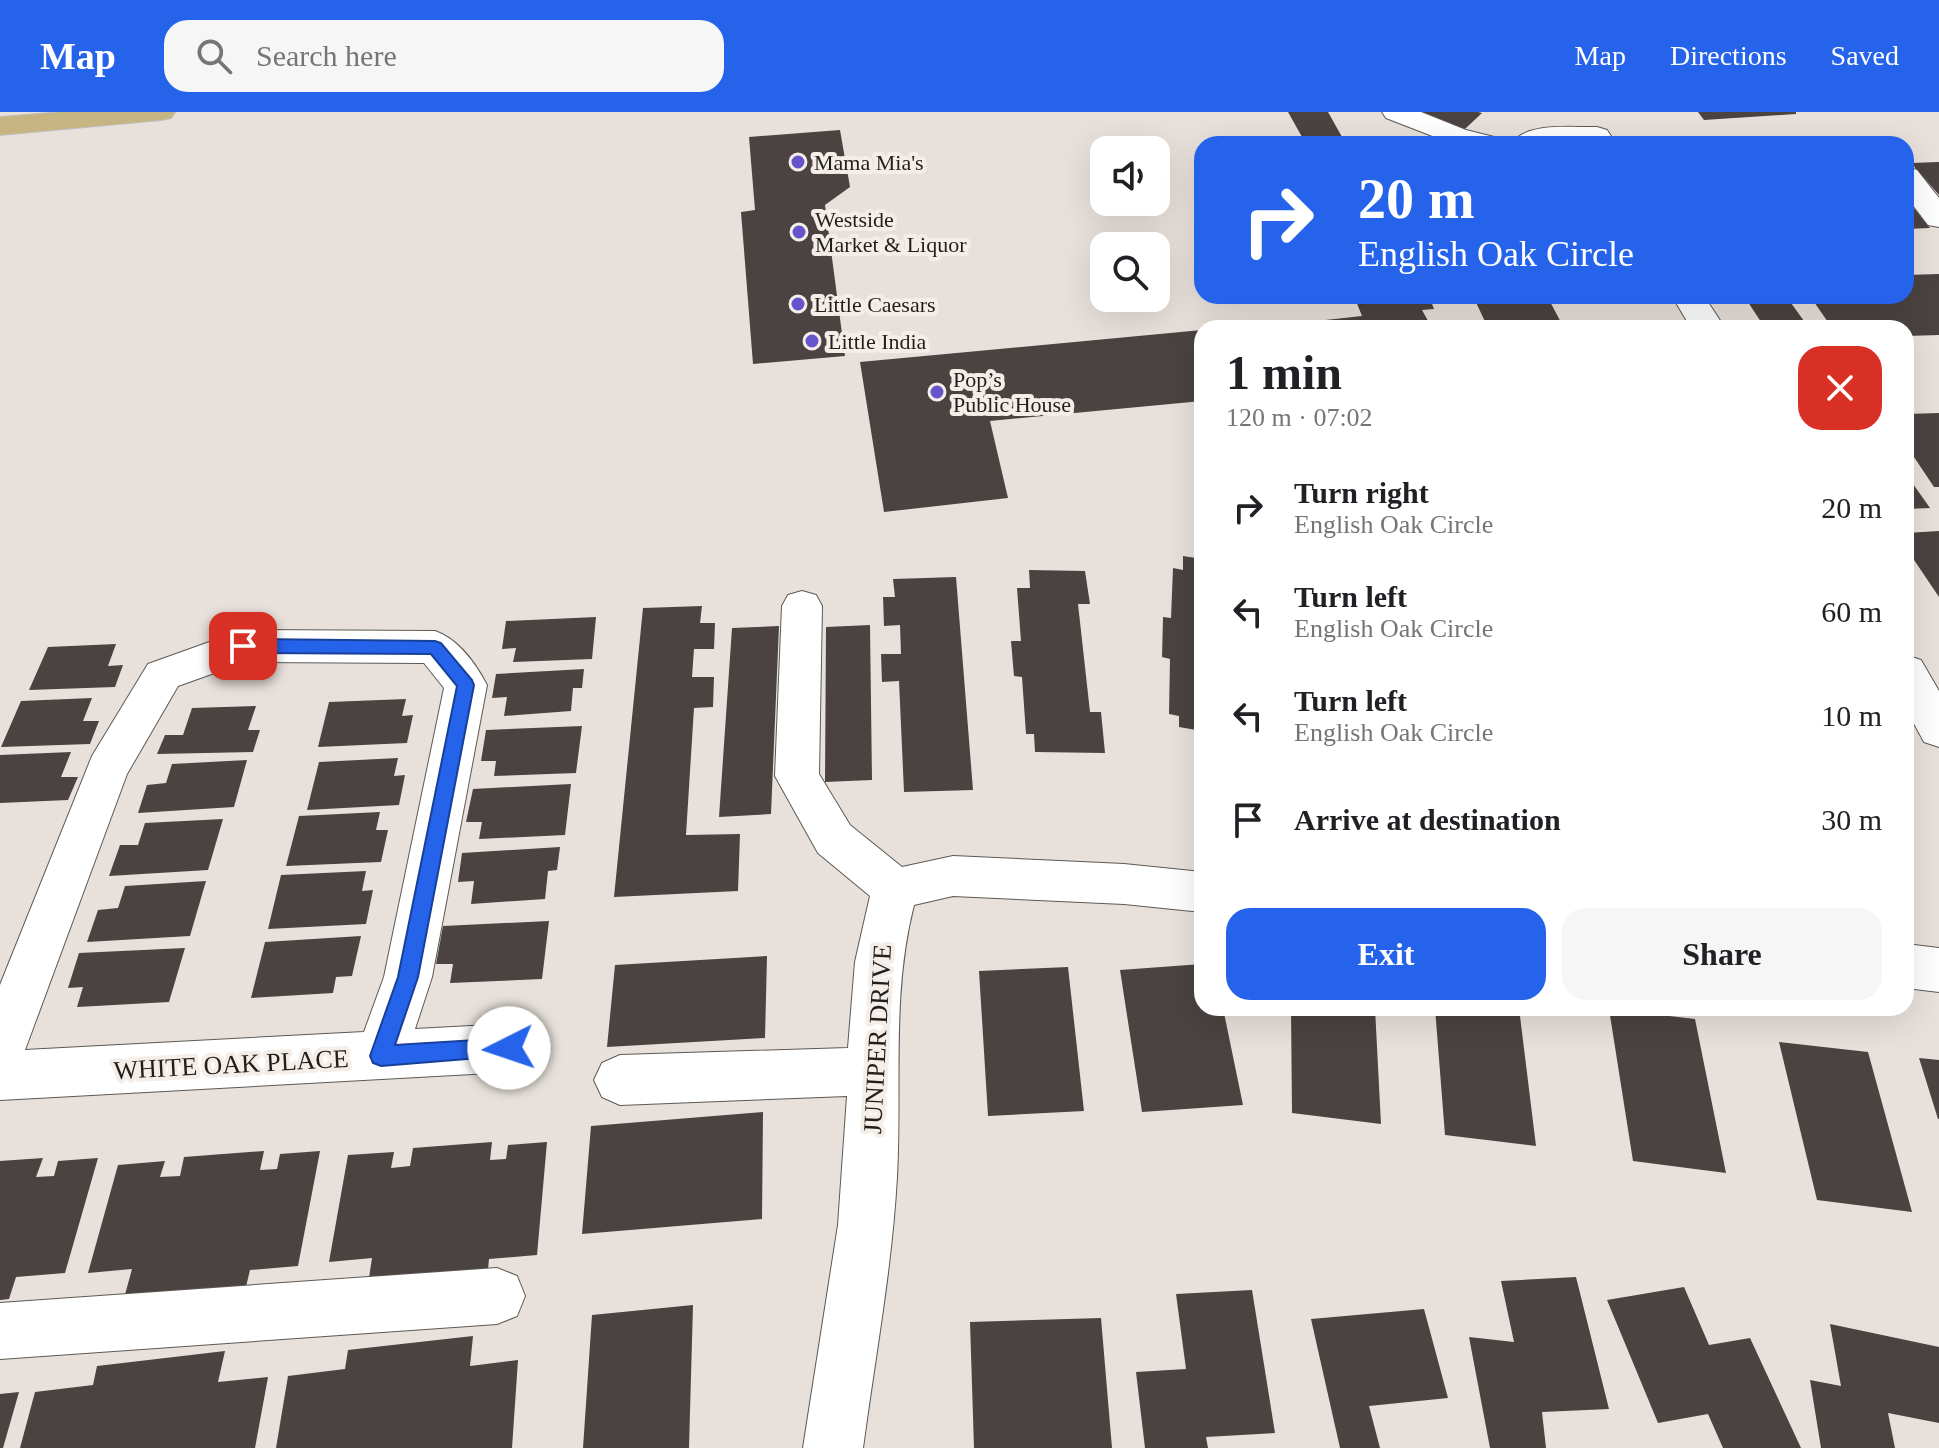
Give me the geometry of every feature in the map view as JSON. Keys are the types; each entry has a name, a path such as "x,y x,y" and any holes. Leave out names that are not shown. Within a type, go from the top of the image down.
{"main road":[{"path":"0,126 161,112"}],"street":[{"path":"1396,112 1456,136"},
{"path":"1551,136 1593,131"},
{"path":"1914,186 1939,218"},
{"path":"802,606 797,776 834,839 895,889 953,876 1124,884 1194,891"},
{"path":"0,1049 107,769 163,675 243,646 435,647 466,685 408,977 381,1056"},
{"path":"1914,685 1939,730"},
{"name":"JUNIPER DRIVE","path":"833,1448 869,1193 879,959 885,920 895,889"},
{"path":"1914,967 1939,970"},
{"name":"WHITE OAK PLACE","path":"0,1076 509,1048"},
{"path":"620,1080 875,1071"},
{"path":"0,1331 497,1296"}],"building":[{"path":"1288,112 1328,112 1342,136 1302,136"},
{"path":"1410,112 1482,113 1457,136 1445,136"},
{"path":"1698,112 1796,112 1796,114 1704,120"},
{"path":"840,130 850,187 825,205 845,356 753,364 741,212 755,210 749,137"},
{"path":"1939,162 1939,195 1914,166 1914,163"},
{"path":"1914,208 1930,228 1914,229"},
{"path":"1939,274 1939,335 1914,336 1914,320 1826,320 1816,304 1914,304 1914,275"},
{"path":"1357,304 1432,304 1434,309 1422,310 1428,320 1325,320 1362,316"},
{"path":"1477,304 1551,304 1560,320 1484,320"},
{"path":"1749,304 1792,304 1803,320 1760,320"},
{"path":"1194,331 1194,402 990,421 1008,498 884,512 860,362"},
{"path":"1939,413 1939,487 1934,487 1914,457 1914,414"},
{"path":"1914,485 1930,508 1914,509"},
{"path":"1939,531 1939,597 1914,560 1914,533"},
{"path":"1183,556 1194,558 1194,730 1179,727 1179,716 1169,714 1170,659 1162,657 1163,617 1171,618 1173,568 1183,570"},
{"path":"1029,570 1085,571 1090,604 1078,604 1090,712 1101,712 1105,753 1035,752 1034,734 1026,734 1022,677 1014,676 1011,641 1021,641 1017,588 1030,588"},
{"path":"956,577 973,790 904,792 899,681 882,682 881,654 901,654 900,625 884,626 883,597 895,597 893,579"},
{"path":"702,606 700,623 715,623 714,649 694,649 692,677 714,677 713,707 694,708 686,835 740,834 738,891 614,897 643,608"},
{"path":"596,617 592,659 513,662 516,648 502,649 506,621"},
{"path":"870,625 872,780 825,782 826,627"},
{"path":"779,626 771,814 719,817 732,628"},
{"path":"116,644 108,666 123,665 115,687 29,690 48,647"},
{"path":"584,669 582,688 573,688 571,711 504,716 507,697 492,698 496,674"},
{"path":"92,698 83,721 99,721 90,744 1,747 21,701"},
{"path":"406,699 402,716 413,715 407,743 318,747 329,702"},
{"path":"256,706 248,730 260,730 253,752 157,754 165,735 183,735 192,708"},
{"path":"582,726 576,773 494,776 496,761 481,761 486,730"},
{"path":"71,752 61,777 78,777 68,800 0,803 0,755"},
{"path":"398,758 394,776 405,775 399,805 307,810 319,762"},
{"path":"247,760 234,807 138,813 147,785 166,783 172,764"},
{"path":"571,784 565,835 479,839 482,822 466,822 473,789"},
{"path":"380,812 376,830 388,830 381,862 286,866 299,816"},
{"path":"223,819 208,870 109,876 120,845 138,845 145,823"},
{"path":"560,847 557,870 548,871 545,899 471,904 474,881 458,882 462,853"},
{"path":"366,871 362,891 373,890 366,924 268,929 281,875"},
{"path":"206,881 190,936 87,942 98,910 118,908 125,886"},
{"path":"549,921 542,979 450,983 453,964 436,964 443,926"},
{"path":"361,936 352,976 336,977 333,993 251,998 265,942"},
{"path":"185,948 169,1002 77,1007 83,987 68,988 79,953"},
{"path":"767,956 765,1038 607,1047 615,965"},
{"path":"1194,965 1194,1016 1225,1016 1243,1105 1142,1112 1120,970"},
{"path":"1068,967 1084,1111 988,1116 979,971"},
{"path":"1291,1016 1375,1016 1381,1124 1292,1113"},
{"path":"1436,1016 1520,1016 1536,1146 1445,1135"},
{"path":"1610,1016 1695,1019 1726,1173 1633,1161"},
{"path":"1779,1042 1868,1052 1912,1212 1817,1200"},
{"path":"1919,1058 1939,1060 1939,1119 1938,1119"},
{"path":"763,1112 762,1219 582,1234 591,1126"},
{"path":"492,1142 490,1160 506,1159 508,1145 547,1142 537,1255 489,1259 487,1281 367,1291 372,1258 329,1262 348,1155 394,1152 391,1168 410,1166 413,1148"},
{"path":"264,1151 260,1170 277,1169 280,1154 320,1151 298,1266 250,1270 245,1291 123,1302 132,1269 88,1273 118,1165 165,1161 160,1177 180,1176 184,1157"},
{"path":"43,1158 36,1177 54,1176 58,1161 98,1158 65,1273 16,1277 9,1299 0,1300 0,1161"},
{"path":"1576,1277 1609,1409 1542,1412 1546,1448 1490,1448 1469,1337 1514,1342 1501,1281"},
{"path":"1684,1287 1709,1345 1750,1338 1801,1448 1723,1448 1708,1414 1658,1423 1607,1300"},
{"path":"1252,1290 1275,1433 1206,1437 1208,1448 1145,1448 1136,1372 1186,1369 1176,1294"},
{"path":"693,1305 689,1448 583,1448 592,1315"},
{"path":"1424,1309 1448,1398 1369,1406 1380,1448 1340,1448 1311,1319"},
{"path":"1101,1318 1112,1448 974,1448 970,1322"},
{"path":"1830,1324 1939,1347 1939,1423 1888,1413 1895,1448 1821,1448 1810,1380 1841,1386"},
{"path":"473,1336 470,1366 518,1360 512,1448 276,1448 288,1376 345,1369 348,1350"},
{"path":"225,1351 218,1382 268,1377 255,1448 20,1448 35,1392 93,1385 97,1366"},
{"path":"19,1392 3,1448 0,1448 0,1394"}],"place":[{"name":"Mama Mia's","path":"798,162"},
{"name":"Westside Market & Liquor","path":"799,232"},
{"name":"Little Caesars","path":"798,304"},
{"name":"Little India","path":"812,341"},
{"name":"Pop’s Public House","path":"937,392"}],"route":[{"path":"243,646 435,647 466,685 408,977 381,1056 509,1048"}]}
